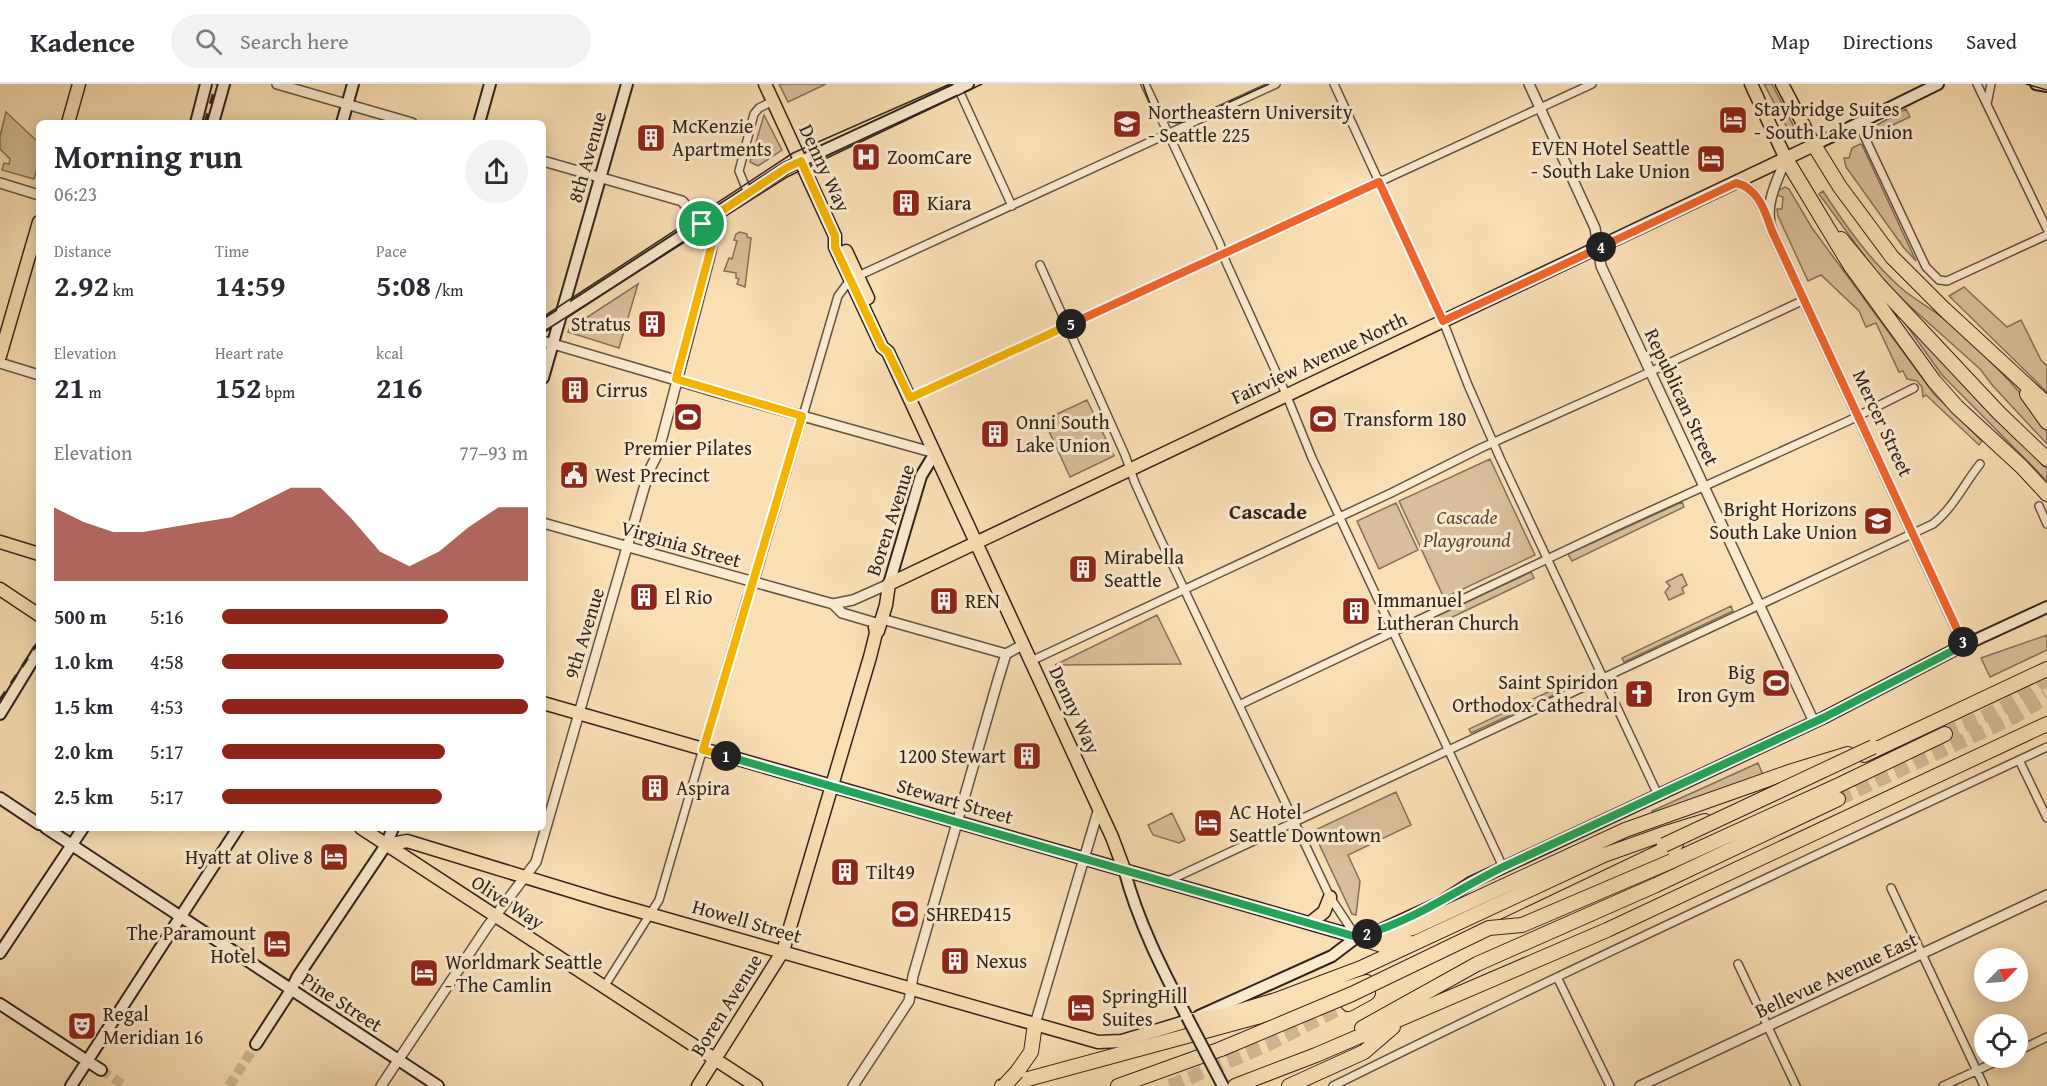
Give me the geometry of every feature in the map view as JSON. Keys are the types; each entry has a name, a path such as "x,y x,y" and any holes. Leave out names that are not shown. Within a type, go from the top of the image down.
{"highway":[{"path":"1814,145 1877,239 1944,309 2047,404"},
{"path":"1786,159 1850,265 1934,381 1957,407 2022,467 2047,494"},
{"path":"1822,221 1850,248 1878,284 1999,413 2047,459"},
{"path":"1975,338 2016,380 2047,422"},
{"path":"1118,1086 1301,1017 2047,664"},
{"path":"1348,1004 1429,962 1752,807 2047,669"},
{"path":"1235,1086 1403,1019 1607,930 2047,724"},
{"path":"1489,928 1522,925 1672,861 1945,734"},
{"path":"1357,937 1407,930 1600,841 1652,820 1790,772 1873,747"},
{"path":"1316,1055 1470,967 1656,885 1838,799"},
{"path":"1188,1021 1226,1015 1276,1000 1361,968 1604,855 1752,807"},
{"path":"1357,937 1382,945 1425,939"},
{"path":"1003,1086 1257,1017 1429,962"},
{"path":"1289,1086 1364,1052 1403,1019"},
{"path":"1003,1086 1017,1072 1031,1052 1035,1024"}],"main road":[{"path":"69,120 80,84"},
{"path":"197,120 206,84"},
{"path":"214,120 224,84"},
{"path":"343,120 353,84"},
{"path":"480,120 490,84"},
{"name":"8th Avenue","path":"548,343 562,314 627,84"},
{"name":"Denny Way","path":"765,84 835,236 843,244 854,278 889,344 888,352 1099,808 1124,869 1148,940 1223,1086"},
{"path":"1751,84 1786,159"},
{"path":"1782,84 1814,145"},
{"name":"Fairview Avenue North","path":"889,584 1286,394 1736,183 1938,84"},
{"path":"2036,84 2047,86"},
{"path":"546,324 786,168 960,85"},
{"path":"0,356 36,232"},
{"name":"Boren Avenue","path":"698,1086 783,951 921,476 935,453"},
{"path":"0,542 36,553"},
{"path":"0,589 36,613"},
{"path":"1188,1021 1332,956 1357,937 1384,929 1441,902 1472,882 1814,722 1964,645 2047,607"},
{"path":"0,714 36,655"},
{"name":"Stewart Street","path":"546,704 1357,937"},
{"path":"0,798 36,822"},
{"name":"Pine Street","path":"50,831 438,1086"},
{"path":"0,954 81,831"},
{"path":"71,1086 236,831"},
{"name":"Olive Way","path":"365,831 756,1086"},
{"path":"256,1044 298,976 386,845 392,831"},
{"name":"Howell Street","path":"386,845 407,841 651,914 1098,1042 1122,1041 1188,1021"},
{"path":"1310,923 1324,912 1330,897"},
{"path":"0,1004 101,1070"}],"street":[{"path":"278,84 401,120"},
{"path":"1146,84 1286,394 1304,439 1503,867"},
{"path":"604,987 659,900 838,296 854,278 1276,84"},
{"path":"1334,84 1443,321 1468,386 1658,795"},
{"name":"Republican Street","path":"1529,84 1595,228 1601,266 1814,722"},
{"path":"910,398 1592,84"},
{"path":"1977,84 2047,229"},
{"path":"1988,104 1992,84"},
{"path":"960,85 1012,206"},
{"path":"748,193 739,176 739,165 754,114 759,108 773,101"},
{"path":"1858,123 1926,267 1939,280 1947,281 2047,235"},
{"path":"1768,217 1775,184 1786,159"},
{"path":"546,162 682,201 702,224"},
{"path":"0,183 36,194"},
{"name":"Mercer Street","path":"1736,183 1754,192 1768,217 1772,231 1964,645"},
{"name":"9th Avenue","path":"546,827 649,471 658,453 675,390 712,244 710,234 702,224"},
{"path":"1040,265 1184,589 1330,897 1357,937"},
{"path":"1031,661 1804,300"},
{"path":"548,343 935,453"},
{"path":"0,363 36,374"},
{"path":"1239,705 1914,388"},
{"path":"1167,882 1933,524 1944,515 1980,464"},
{"path":"2039,507 2047,524"},
{"name":"Virginia Street","path":"546,524 754,584 834,604 842,613 878,625 1006,654"},
{"path":"834,604 853,600 889,584"},
{"path":"853,1086 909,1001 957,821 1006,654 1024,644"},
{"path":"1333,1086 1411,1046 2047,747"},
{"path":"2019,760 2047,818"},
{"path":"1035,1024 1099,808"},
{"name":"9th Avenue","path":"381,1086 495,917 536,862 545,831"},
{"path":"1891,888 1984,1086"},
{"name":"Bellevue Avenue East","path":"1640,1086 2047,895"},
{"path":"1738,964 1796,1086"},
{"path":"1557,977 1610,1086"},
{"path":"2028,1046 2047,1037"},
{"path":"1943,1086 1982,1068"}],"green space":[{"path":"779,84 826,84 788,102"},
{"path":"1764,84 1772,84 1793,125 1792,130 1788,129"},
{"path":"1906,109 1910,117 1876,133 1873,127"},
{"path":"6,112 36,140 34,179 2,170 4,163 9,164 10,159 0,149 0,136"},
{"path":"764,115 782,150 758,166 750,162"},
{"path":"1860,144 1916,261 1904,248 1846,167 1844,158 1849,158 1852,148"},
{"path":"1785,187 1789,189 1812,228 1934,394 1982,441 1979,445 1926,395 1923,397 1922,387 1917,381 1907,379 1903,371 1899,372 1876,323 1866,327 1859,311 1821,275 1808,281 1778,216 1777,209 1782,209 1783,197 1776,195 1777,191"},
{"path":"1823,191 1878,265 1905,291 1956,329 2015,387 2046,430 2047,444 1980,369 1880,277 1819,194"},
{"path":"740,232 751,238 745,287 737,284 739,279 736,278 736,273 724,271 729,258 732,259 737,241 734,240 736,234"},
{"path":"638,284 619,348 568,332 569,329"},
{"path":"1964,287 2007,327 2021,320 2041,360 2047,366 2047,392 1949,296"},
{"path":"1904,322 2031,445 2042,465 2047,468 2047,481 1942,375"},
{"path":"1087,400 1114,456 1070,477 1044,420"},
{"name":"Cascade Playground","path":"1490,459 1535,555 1444,598 1399,501"},
{"path":"1682,502 1684,507 1572,561 1568,554"},
{"path":"1396,503 1418,550 1379,569 1357,521"},
{"path":"1531,572 1534,578 1421,632 1418,627 1426,621"},
{"path":"1682,574 1687,585 1682,588 1684,593 1669,600 1665,592 1670,586 1666,582"},
{"path":"1731,606 1733,611 1624,662 1622,658"},
{"path":"1157,615 1181,664 1055,665"},
{"path":"2047,635 2047,650 1990,677 1981,658"},
{"path":"1565,684 1567,689 1471,733 1469,729"},
{"path":"1758,763 1763,775 1652,815 1652,811"},
{"path":"1396,792 1411,825 1348,855 1360,881 1356,915 1352,914 1313,831"},
{"path":"1172,813 1185,840 1179,843 1153,835 1148,825"}],"tunnel":[{"path":"1945,734 2012,703 2047,677"},
{"path":"1838,799 2014,717 2047,697"},
{"path":"1170,1086 1267,1045 1348,1004"},
{"path":"229,1086 256,1044"},
{"path":"101,1070 125,1086"}],"tram line":[{"path":"546,315 793,153 950,84"},
{"path":"546,330 787,177 982,84"},
{"path":"1143,84 1157,114 1162,119 1177,123 1188,121 1269,84"},
{"path":"2026,84 2047,90"}],"railway":[{"path":"206,120 216,84"},
{"path":"0,700 36,646"}],"place":[{"name":"Staybridge Suites - South Lake Union","path":"1733,120"},
{"name":"Northeastern University - Seattle 225","path":"1127,124"},
{"name":"McKenzie Apartments","path":"651,138"},
{"name":"ZoomCare","path":"866,157"},
{"name":"EVEN Hotel Seattle - South Lake Union","path":"1711,159"},
{"name":"Kiara","path":"906,203"},
{"name":"Stratus","path":"652,324"},
{"name":"Cirrus","path":"575,390"},
{"name":"Premier Pilates","path":"688,417"},
{"name":"Transform 180","path":"1323,419"},
{"name":"Onni South Lake Union","path":"995,434"},
{"name":"West Precinct","path":"574,475"},
{"name":"Bright Horizons South Lake Union","path":"1878,521"},
{"name":"Mirabella Seattle","path":"1083,569"},
{"name":"El Rio","path":"644,597"},
{"name":"REN","path":"944,601"},
{"name":"Immanuel Lutheran Church","path":"1356,611"},
{"name":"Big Iron Gym","path":"1776,683"},
{"name":"Saint Spiridon Orthodox Cathedral","path":"1639,694"},
{"name":"1200 Stewart","path":"1027,756"},
{"name":"Aspira","path":"655,788"},
{"name":"AC Hotel Seattle Downtown","path":"1208,823"},
{"name":"Hyatt at Olive 8","path":"334,857"},
{"name":"Tilt49","path":"845,872"},
{"name":"SHRED415","path":"905,914"},
{"name":"The Paramount Hotel","path":"277,944"},
{"name":"Nexus","path":"955,961"},
{"name":"Worldmark Seattle - The Camlin","path":"424,973"},
{"name":"SpringHill Suites","path":"1081,1008"},
{"name":"Regal Meridian 16","path":"82,1026"}],"district":[{"name":"Cascade","path":"1268,511"}],"route":[{"path":"801,161 835,236 835,247 882,347 888,352 910,398 1379,182 1443,321 1736,183 1744,185 1754,192 1768,217 1772,231 1964,645 1823,718 1472,882 1441,902 1384,929 1357,937 703,750 802,416 676,379 711,252 710,234 702,224 786,168 801,161"}]}
